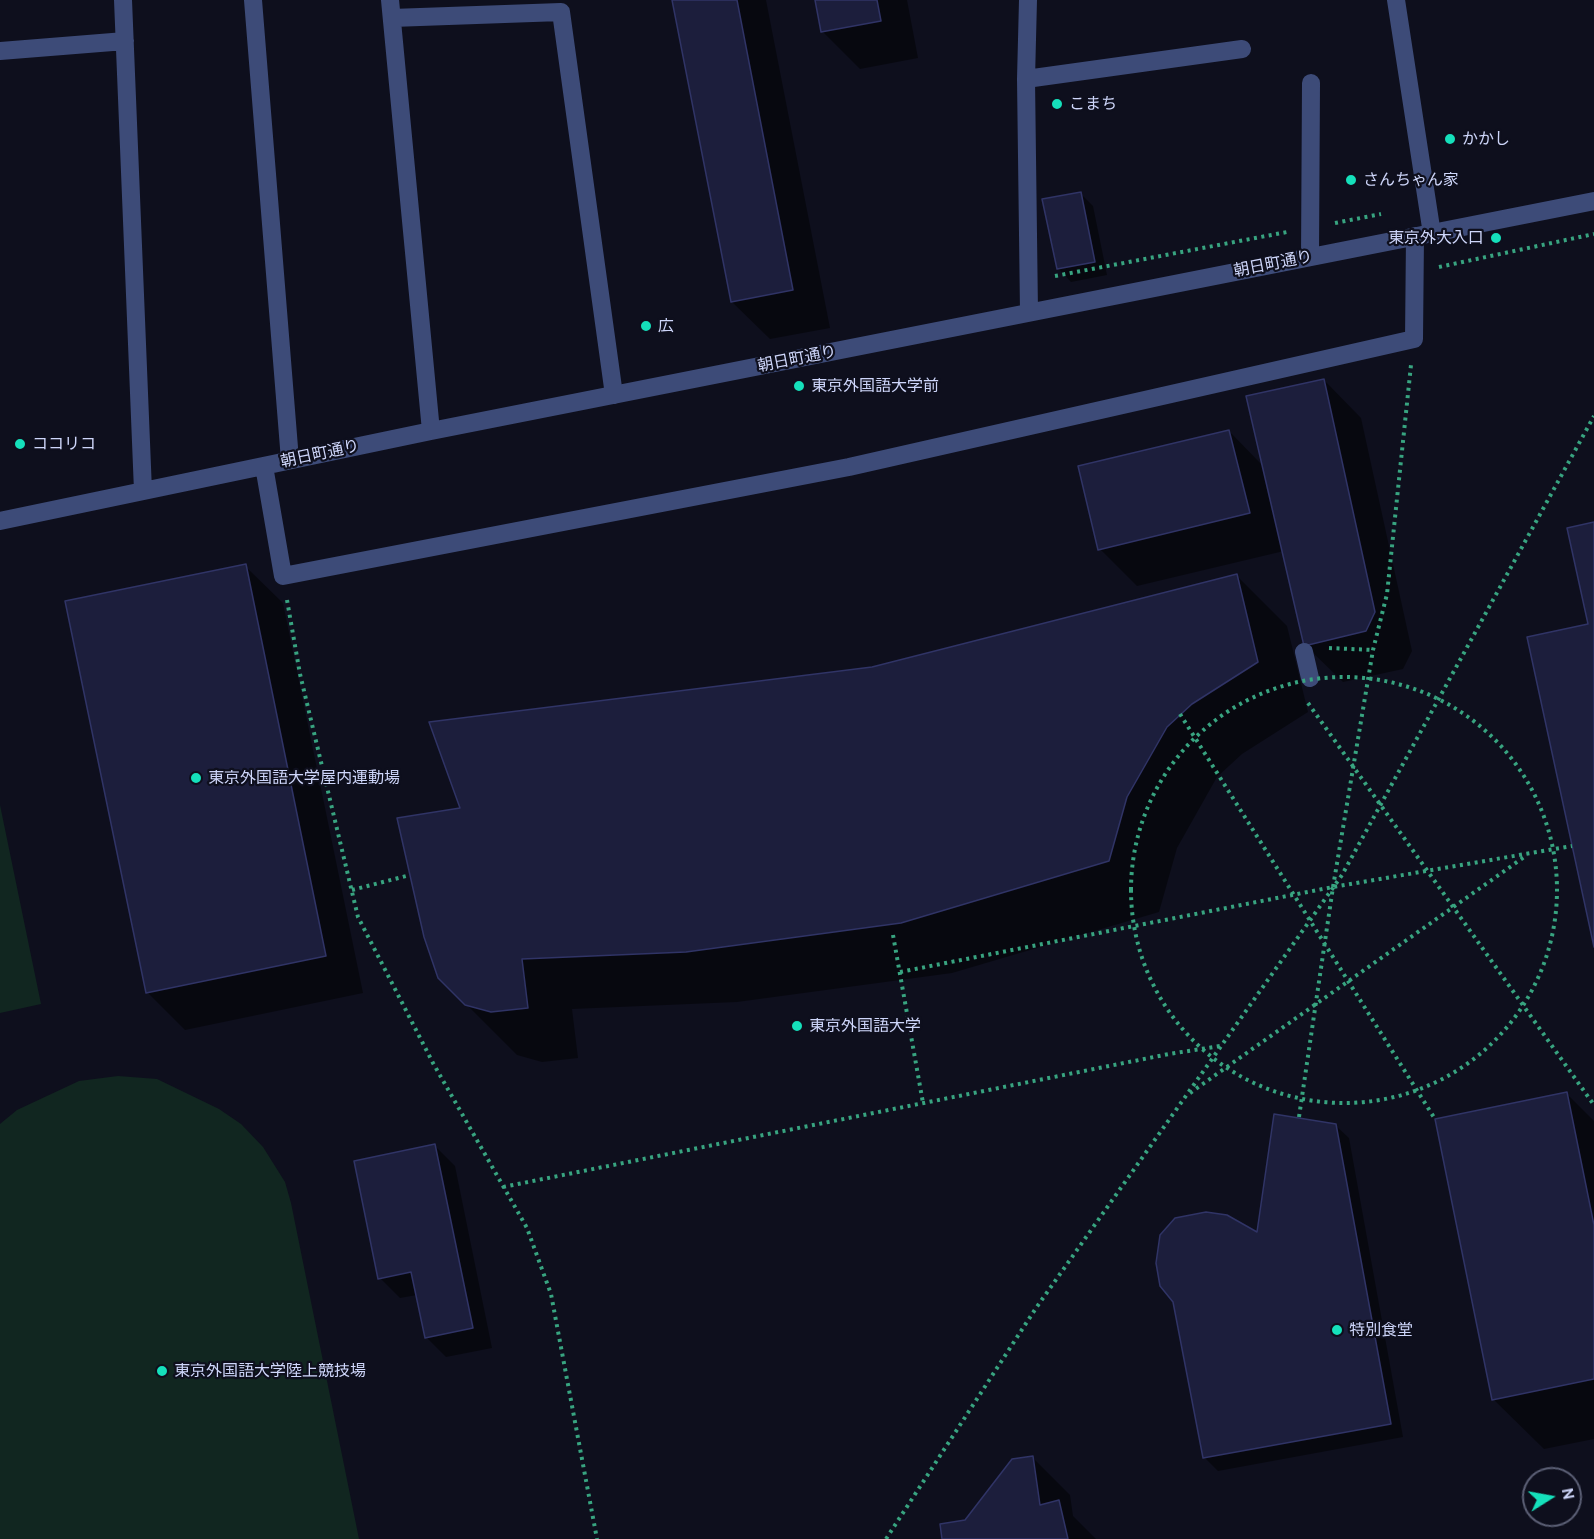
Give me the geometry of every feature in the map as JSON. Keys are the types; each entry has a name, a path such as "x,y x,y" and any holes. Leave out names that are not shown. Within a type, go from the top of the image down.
{"street":[{"path":"123,0 143,491"},
{"path":"253,0 290,460"},
{"path":"1028,0 1026,79 1029,312"},
{"path":"264,466 283,576 849,467 1414,339 1424,235 1396,0"},
{"path":"431,431 391,9 561,12 614,395"},
{"path":"0,51 125,41"},
{"path":"1026,79 1242,50"},
{"path":"1310,256 1311,83"},
{"name":"朝日町通り","path":"0,521 431,431 1594,201"},
{"path":"1300,683 1304,652"}],"path":[{"path":"1430,269 1594,234"},
{"path":"1299,1118 1333,888 1373,650 1388,594 1414,339"},
{"path":"886,1539 1036,1308 1342,875 1594,416"},
{"path":"283,576 300,674 358,917 432,1063 527,1228 551,1294 597,1539"},
{"path":"1304,652 1326,648 1373,650"},
{"path":"1346,675 1382,679 1417,688 1450,704 1480,725 1506,750 1527,780 1543,812 1553,847 1557,884 1555,920 1547,955 1534,989 1514,1020 1490,1047 1461,1069 1429,1086 1395,1098 1359,1104 1323,1103 1287,1096 1253,1084 1222,1065 1194,1042 1171,1015 1152,984 1139,950 1132,914 1131,878 1136,842 1147,807 1163,775 1185,746 1212,721 1242,701 1275,687 1300,683 1346,675"},
{"path":"1306,699 1594,1105"},
{"path":"1180,714 1436,1119"},
{"path":"900,972 1294,895 1572,846"},
{"path":"1186,1095 1530,853"},
{"path":"352,890 410,875"},
{"path":"893,935 923,1103"},
{"path":"503,1186 1169,1054 1221,1046"}],"green space":[{"path":"0,805 41,1004 0,1013"},
{"name":"東京外国語大学陸上競技場","path":"118,1076 157,1079 219,1109 241,1124 263,1147 285,1182 359,1539 0,1539 0,1124 17,1110 79,1081"}],"building":[{"path":"672,0 737,0 793,290 731,302"},
{"path":"815,0 877,0 881,21 821,32"},
{"path":"1081,192 1095,262 1057,269 1042,199"},
{"path":"1324,379 1375,612 1366,631 1304,646 1246,396"},
{"path":"1229,430 1250,513 1098,550 1078,466"},
{"path":"1594,522 1594,947 1527,637 1588,624 1567,528"},
{"name":"東京外国語大学屋内運動場","path":"246,564 326,956 146,993 65,601"},
{"path":"1237,574 1258,662 1192,704 1167,727 1127,797 1109,861 901,923 686,952 522,959 528,1008 491,1012 465,1005 438,978 424,937 397,818 460,808 429,722 872,667"},
{"path":"1567,1092 1594,1225 1594,1379 1492,1400 1435,1119"},
{"path":"1274,1114 1336,1124 1391,1424 1203,1458 1173,1302 1160,1286 1156,1263 1160,1235 1175,1218 1206,1212 1227,1215 1257,1232"},
{"path":"435,1144 473,1328 425,1338 411,1272 378,1279 354,1161"},
{"path":"1033,1456 1040,1505 1059,1500 1068,1539 942,1539 940,1524 965,1520 1012,1459"}],"place":[{"name":"こまち","path":"1057,104"},
{"name":"かかし","path":"1450,139"},
{"name":"さんちゃん家","path":"1351,180"},
{"name":"東京外大入口","path":"1496,238"},
{"name":"広","path":"646,326"},
{"name":"東京外国語大学前","path":"799,386"},
{"name":"ココリコ","path":"20,444"},
{"name":"東京外国語大学屋内運動場","path":"196,778"},
{"name":"東京外国語大学","path":"797,1026"},
{"name":"特別食堂","path":"1337,1330"},
{"name":"東京外国語大学陸上競技場","path":"162,1371"}]}
